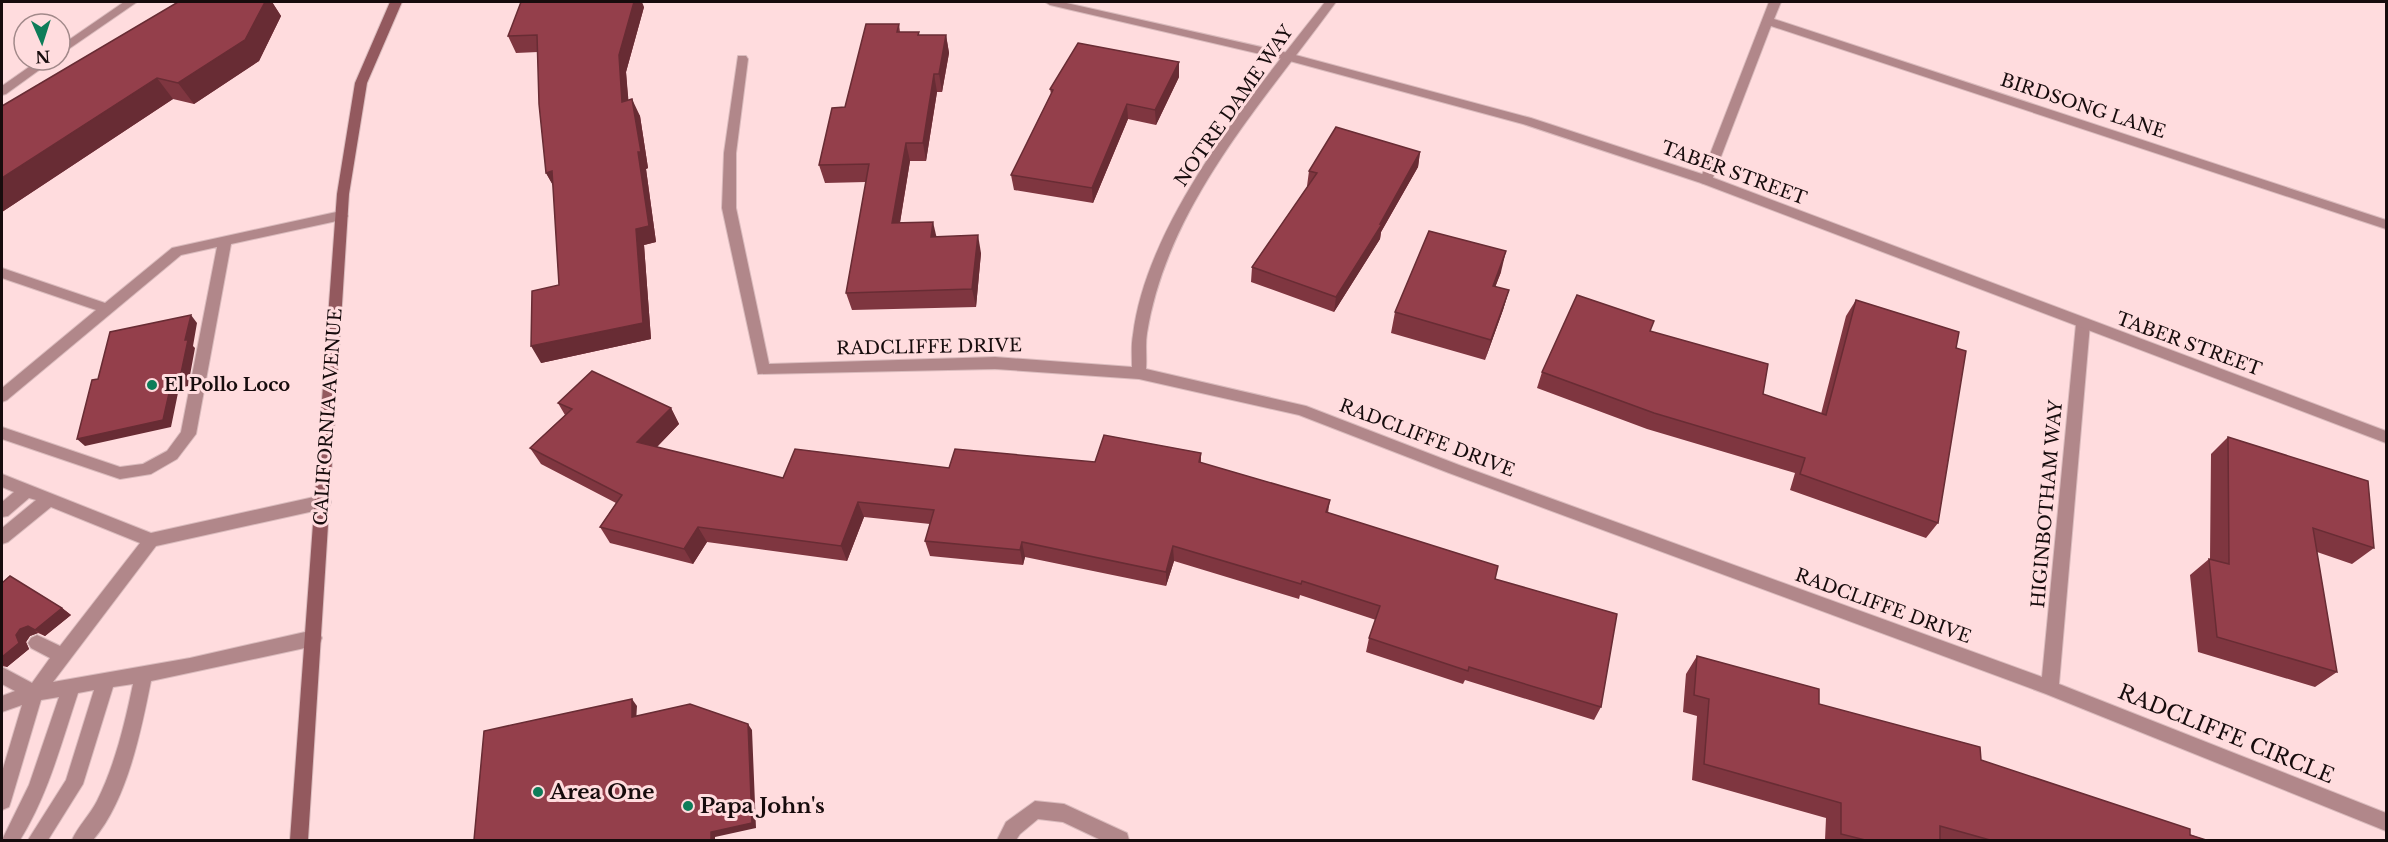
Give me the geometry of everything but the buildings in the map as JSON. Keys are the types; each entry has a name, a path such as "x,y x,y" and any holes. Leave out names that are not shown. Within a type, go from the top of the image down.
{"main road":[{"name":"CALIFORNIA AVENUE","path":"299,840 342,194 361,82 396,2"}],"street":[{"path":"72,43 130,2"},
{"name":"TABER STREET","path":"1050,2 1288,57 1527,121 1706,180 2386,437"},
{"name":"NOTRE DAME WAY","path":"1139,373 1140,333 1167,246 1201,181 1288,57 1330,2"},
{"path":"1706,180 1775,2"},
{"name":"BIRDSONG LANE","path":"1768,21 2386,225"},
{"name":"RADCLIFFE DRIVE","path":"742,58 730,153 729,208 763,370 995,363 1139,373 1301,410 1454,470 2050,688"},
{"path":"2,91 30,72"},
{"path":"2,396 177,251 341,216"},
{"path":"2,433 120,473 146,470 172,455 188,434 225,242"},
{"path":"2,273 108,309"},
{"name":"HIGINBOTHAM WAY","path":"2050,688 2083,324"},
{"path":"5,486 27,490 151,540 323,502"},
{"path":"2,511 27,490"},
{"path":"2,537 49,499"},
{"path":"2,801 34,693 151,540"},
{"path":"2,704 34,693 144,674 314,638"},
{"path":"37,643 63,656"},
{"path":"81,840 92,829 102,812 133,727 144,674"},
{"path":"2,675 34,693"},
{"path":"37,840 74,784 106,681"},
{"path":"10,840 24,820 50,754 71,687"},
{"name":"RADCLIFFE CIRCLE","path":"2050,688 2386,822"},
{"path":"1006,840 1013,828 1035,810 1064,813 1120,840"}],"place":[{"name":"El Pollo Loco","path":"152,385"},
{"name":"Area One","path":"538,792"},
{"name":"Papa John's","path":"688,806"}]}
